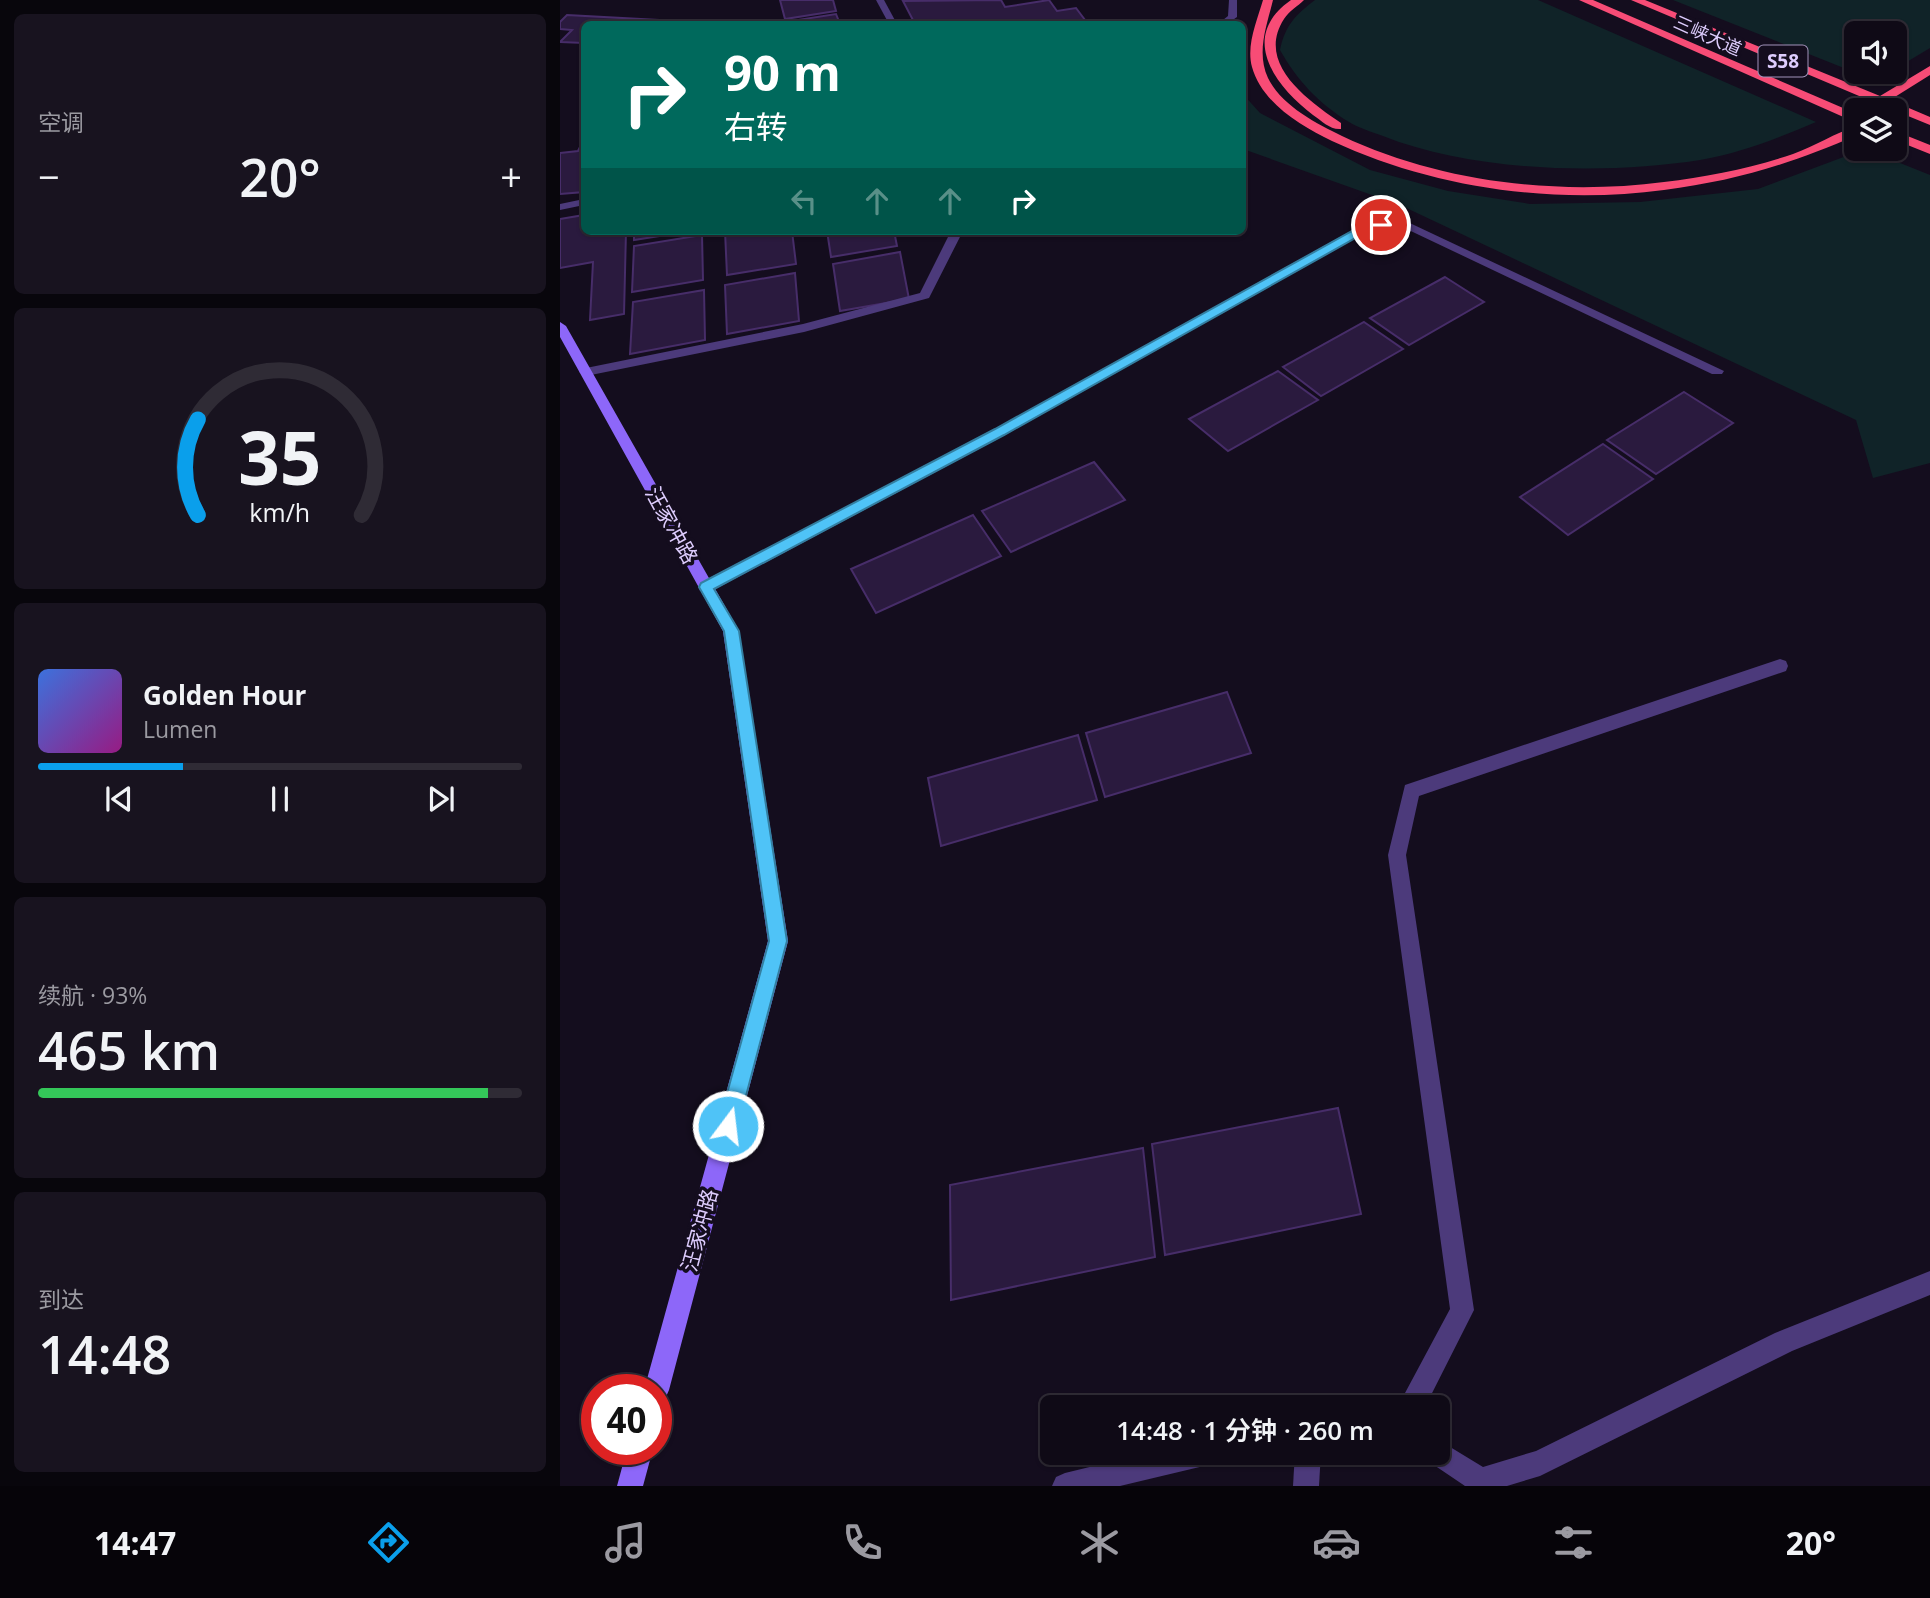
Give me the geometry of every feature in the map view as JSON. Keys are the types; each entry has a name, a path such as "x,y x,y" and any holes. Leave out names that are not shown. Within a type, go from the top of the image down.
{"highway":[{"path":"1268,0 1257,38 1257,66 1267,88 1298,117 1342,143 1378,159 1421,172 1462,181 1556,190 1632,188 1743,173 1797,158 1844,136"},
{"path":"1299,0 1280,16 1271,32 1270,52 1278,73 1296,95 1336,126 1372,143 1433,163 1485,172 1557,178 1615,178 1710,167 1777,150 1844,122"},
{"path":"1570,0 1617,14"},
{"name":"三峡大道","path":"1584,0 1844,110"},
{"name":"三峡大道","path":"1636,0 1930,121"},
{"path":"1884,98 1920,78 1930,69"},
{"path":"1907,102 1916,97"},
{"path":"1907,140 1930,150"}],"street":[{"name":"汪家冲路","path":"560,326 731,631 778,941 660,1374"},
{"path":"629,1486 635,1465"}],"lane":[{"path":"880,0 891,21"},
{"path":"1226,21 1232,17 1233,0"},
{"path":"560,207 581,203"},
{"path":"706,587 1000,432 1364,228 1397,220 1717,371"},
{"path":"586,372 804,328 925,295 955,235"},
{"path":"1415,1395 1462,1310 1397,855 1411,791 1780,666"},
{"path":"1450,1461 1481,1481 1539,1463 1784,1342 1930,1283"},
{"path":"1065,1486 1153,1465"},
{"path":"1306,1486 1307,1465"}],"green space":[{"path":"1315,0 1538,0 1816,122 1759,144 1715,157 1623,168 1540,167 1498,163 1419,148 1349,122 1318,99 1294,71 1280,50 1282,42 1292,22"},
{"path":"1673,0 1930,0 1930,48 1907,62 1907,21 1844,21 1844,68"},
{"path":"1246,97 1260,113 1370,170 1448,191 1530,204 1640,202 1758,189 1844,157 1844,161 1895,161 1930,175 1930,463 1873,478 1856,420 1400,205 1246,150"}],"building":[{"path":"780,0 833,0 836,11 785,19"},
{"path":"1001,0 1005,7 1049,0 1057,11 1076,8 1086,21 913,21 903,1"},
{"path":"836,14 839,21 791,21"},
{"path":"567,15 676,21 581,21 581,43 560,42 572,30 560,29 560,22"},
{"path":"581,145 581,192 560,194 560,153 578,151"},
{"path":"581,216 581,235 626,235 624,314 590,320 593,262 560,268 560,219"},
{"path":"634,235 666,235 634,240"},
{"path":"702,235 703,280 632,292 634,246"},
{"path":"725,235 792,235 796,264 727,275"},
{"path":"828,235 895,235 897,246 831,257"},
{"path":"900,252 909,299 840,311 833,264"},
{"path":"795,273 799,321 727,334 725,285"},
{"path":"1445,277 1484,302 1409,345 1370,318"},
{"path":"704,290 705,340 630,354 633,302"},
{"path":"1364,322 1403,349 1321,396 1283,367"},
{"path":"1278,371 1318,400 1228,451 1189,419"},
{"path":"1684,392 1733,423 1656,474 1607,440"},
{"path":"1603,444 1653,479 1568,535 1520,497"},
{"path":"1094,462 1125,500 1011,552 982,511"},
{"path":"973,515 1001,556 876,613 851,569"},
{"path":"1227,692 1251,753 1105,797 1086,733"},
{"path":"1078,735 1097,800 941,846 928,778"},
{"path":"1338,1108 1361,1214 1165,1255 1152,1144"},
{"path":"1143,1148 1155,1257 951,1300 950,1185"}],"route":[{"path":"728,1126 778,941 731,631 706,587 1000,432 1364,228 1381,225"}]}
